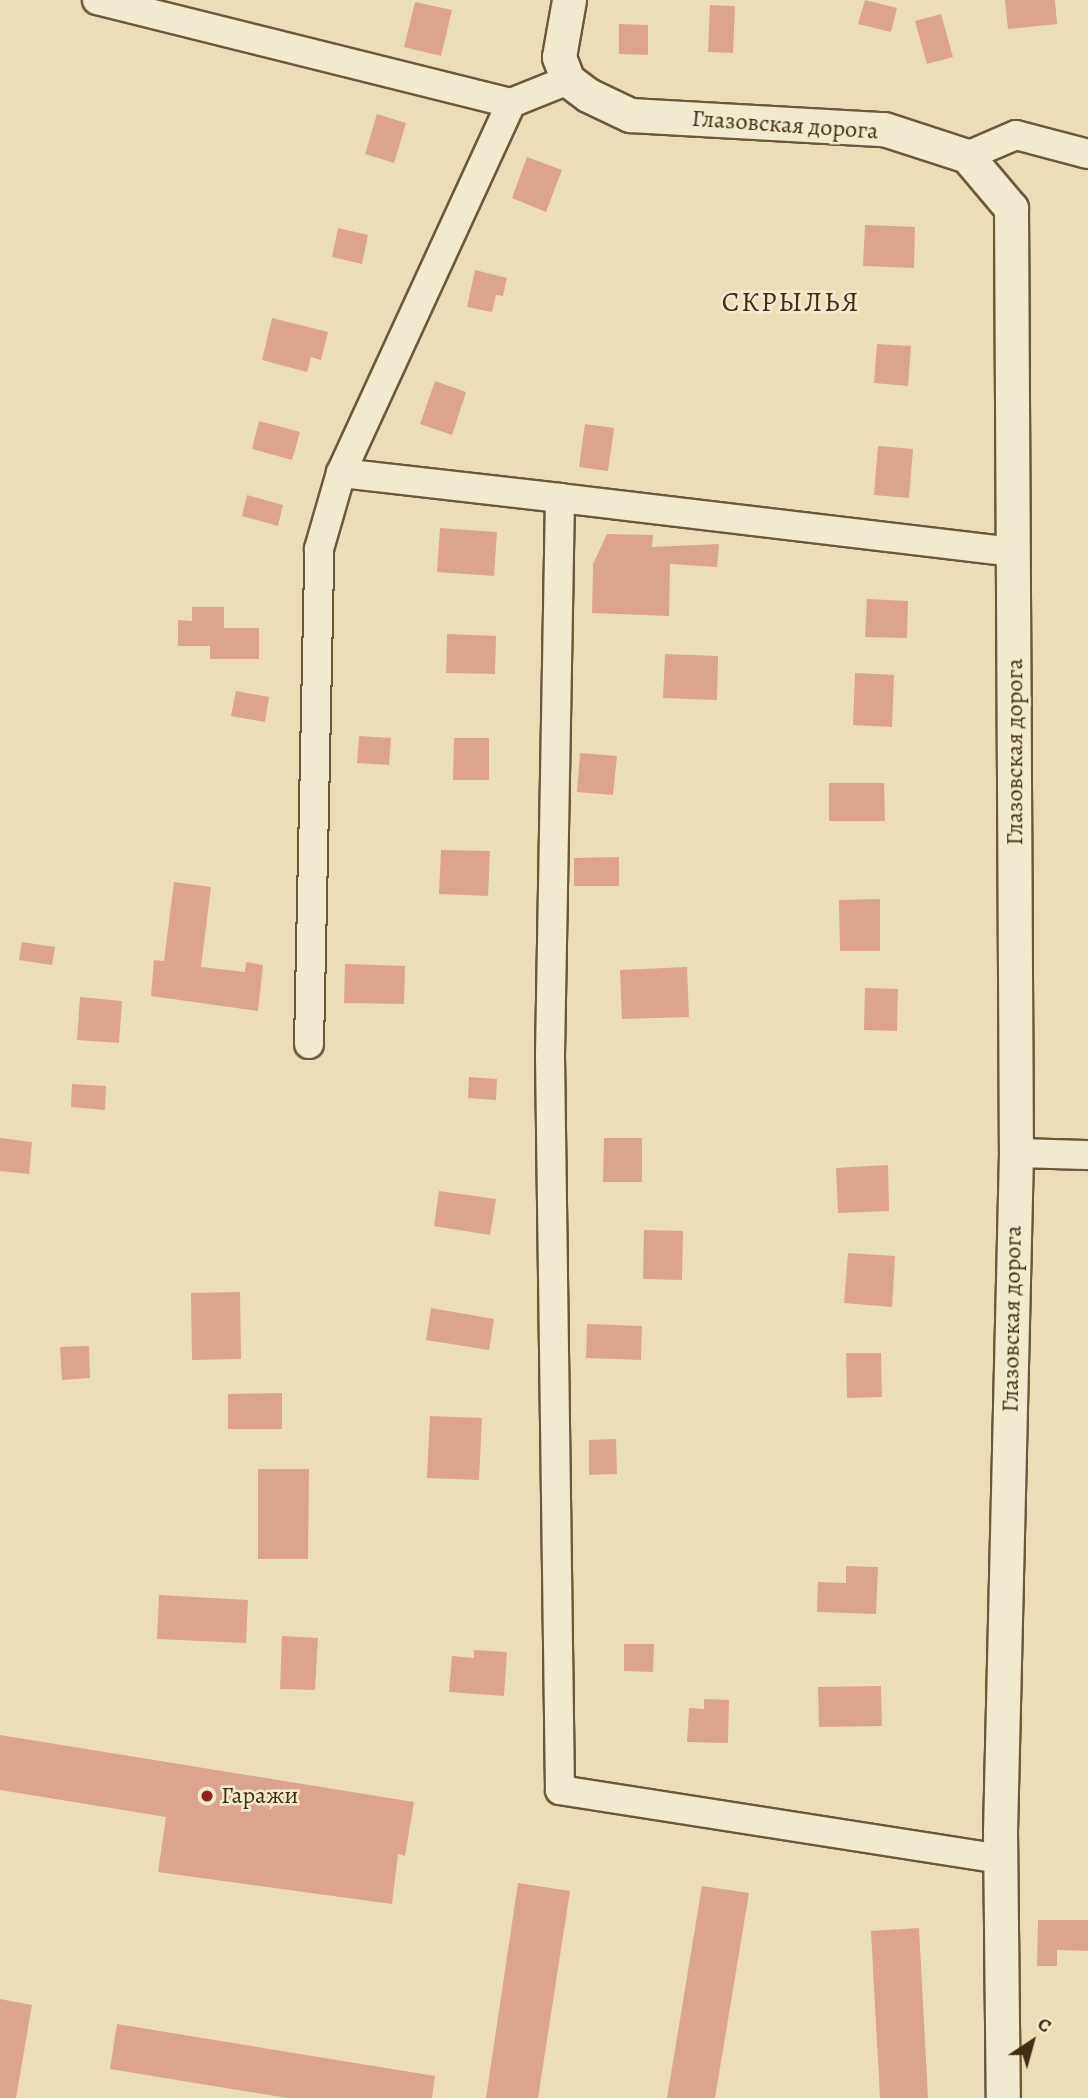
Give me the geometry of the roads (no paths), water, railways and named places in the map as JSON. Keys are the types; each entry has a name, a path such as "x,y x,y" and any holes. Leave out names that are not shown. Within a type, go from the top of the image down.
{"street":[{"path":"97,0 510,103 568,80 559,57 569,0"},
{"name":"Глазовская дорога","path":"568,80 588,95 631,116 884,129 967,156 1011,208 1015,552 1016,1153 1001,1859 1003,2098"},
{"path":"309,1044 315,598 319,549 341,473 510,103"},
{"path":"967,156 1016,135 1088,154"},
{"path":"341,473 1015,552"},
{"path":"559,498 550,1056 560,1790 1001,1859"},
{"path":"1016,1153 1088,1155"}],"place":[{"name":"Гаражи","path":"207,1796"}],"district":[{"name":"СКРЫЛЬЯ","path":"791,302"}]}
